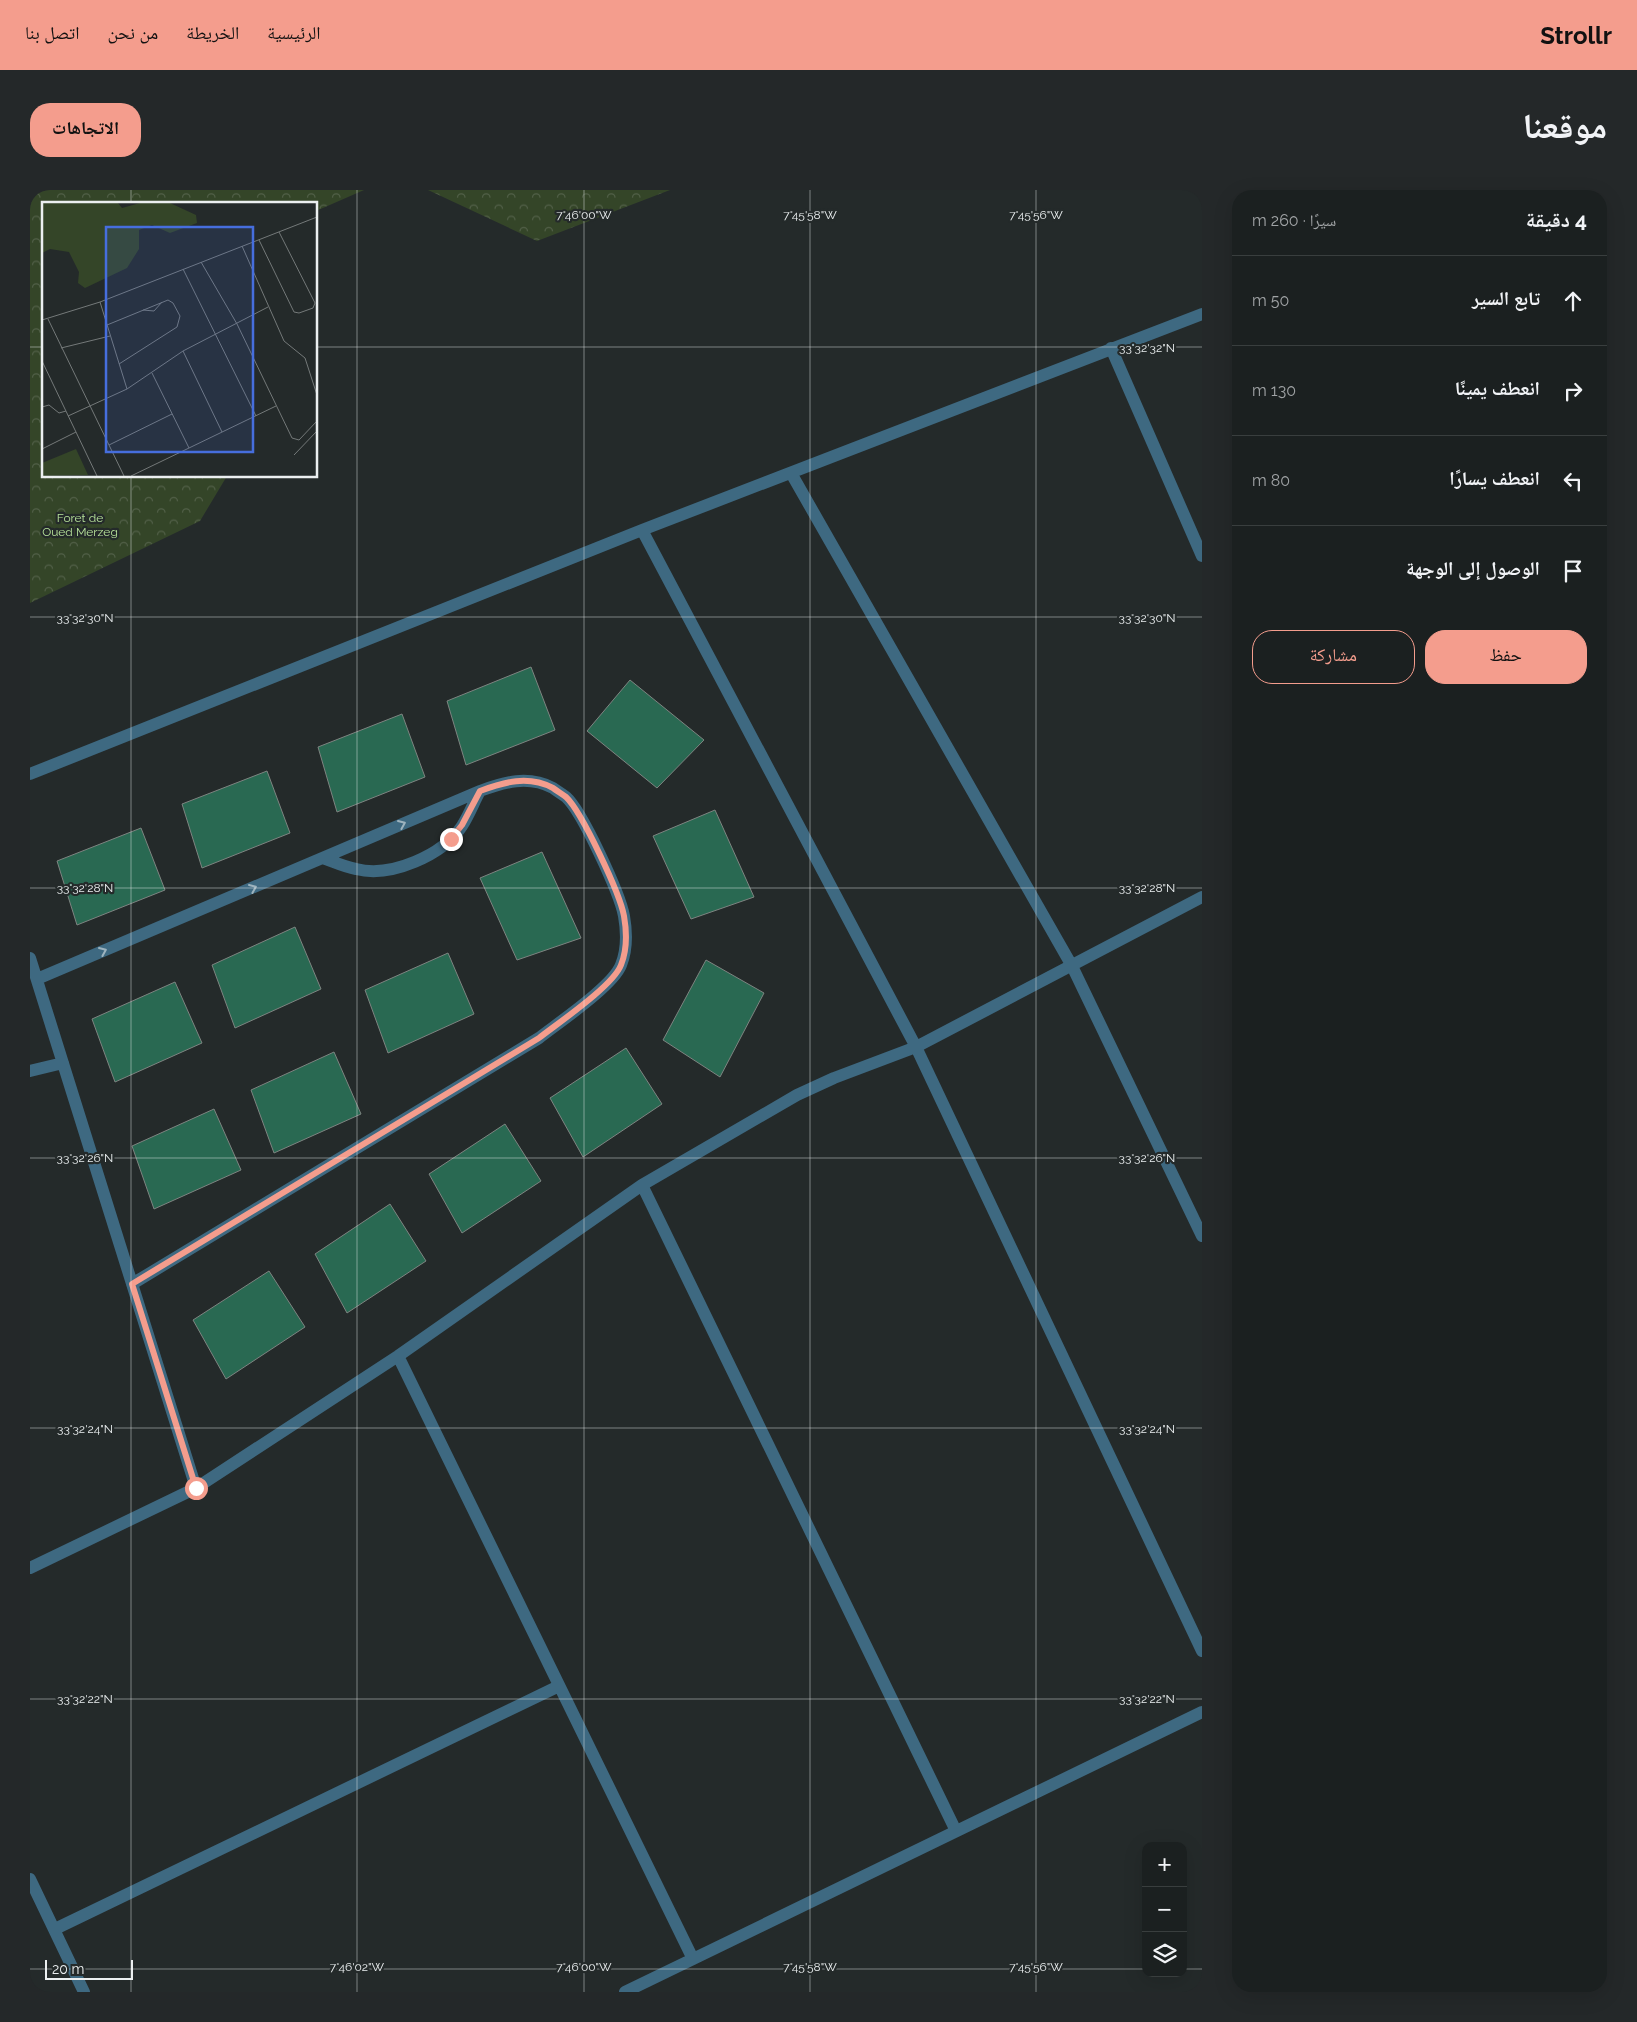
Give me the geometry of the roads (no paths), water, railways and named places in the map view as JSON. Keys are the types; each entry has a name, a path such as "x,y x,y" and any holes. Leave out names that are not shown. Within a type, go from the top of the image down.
{"street":[{"path":"30,774 642,530 1202,314"},
{"path":"1111,348 1202,556"},
{"path":"791,473 1072,966 1202,1236"},
{"path":"642,530 916,1048 1202,1652"},
{"path":"37,979 504,782 522,780 545,785 566,797 577,812 610,877 620,903 624,916 626,949 620,968 595,995 539,1038 132,1284"},
{"path":"324,858 358,870 378,870 416,862 434,852 451,839 462,825 480,791"},
{"path":"30,1568 196,1488 398,1356 642,1185 797,1095 834,1078 916,1048 1202,897"},
{"path":"30,958 196,1488"},
{"path":"30,1071 63,1063"},
{"path":"642,1185 956,1831"},
{"path":"398,1356 693,1959"},
{"path":"55,1929 559,1686"},
{"path":"625,1992 1202,1712"},
{"path":"30,1879 84,1992"}],"park label":[{"name":"Foret de Oued Merzeg","path":"80,525"}]}
